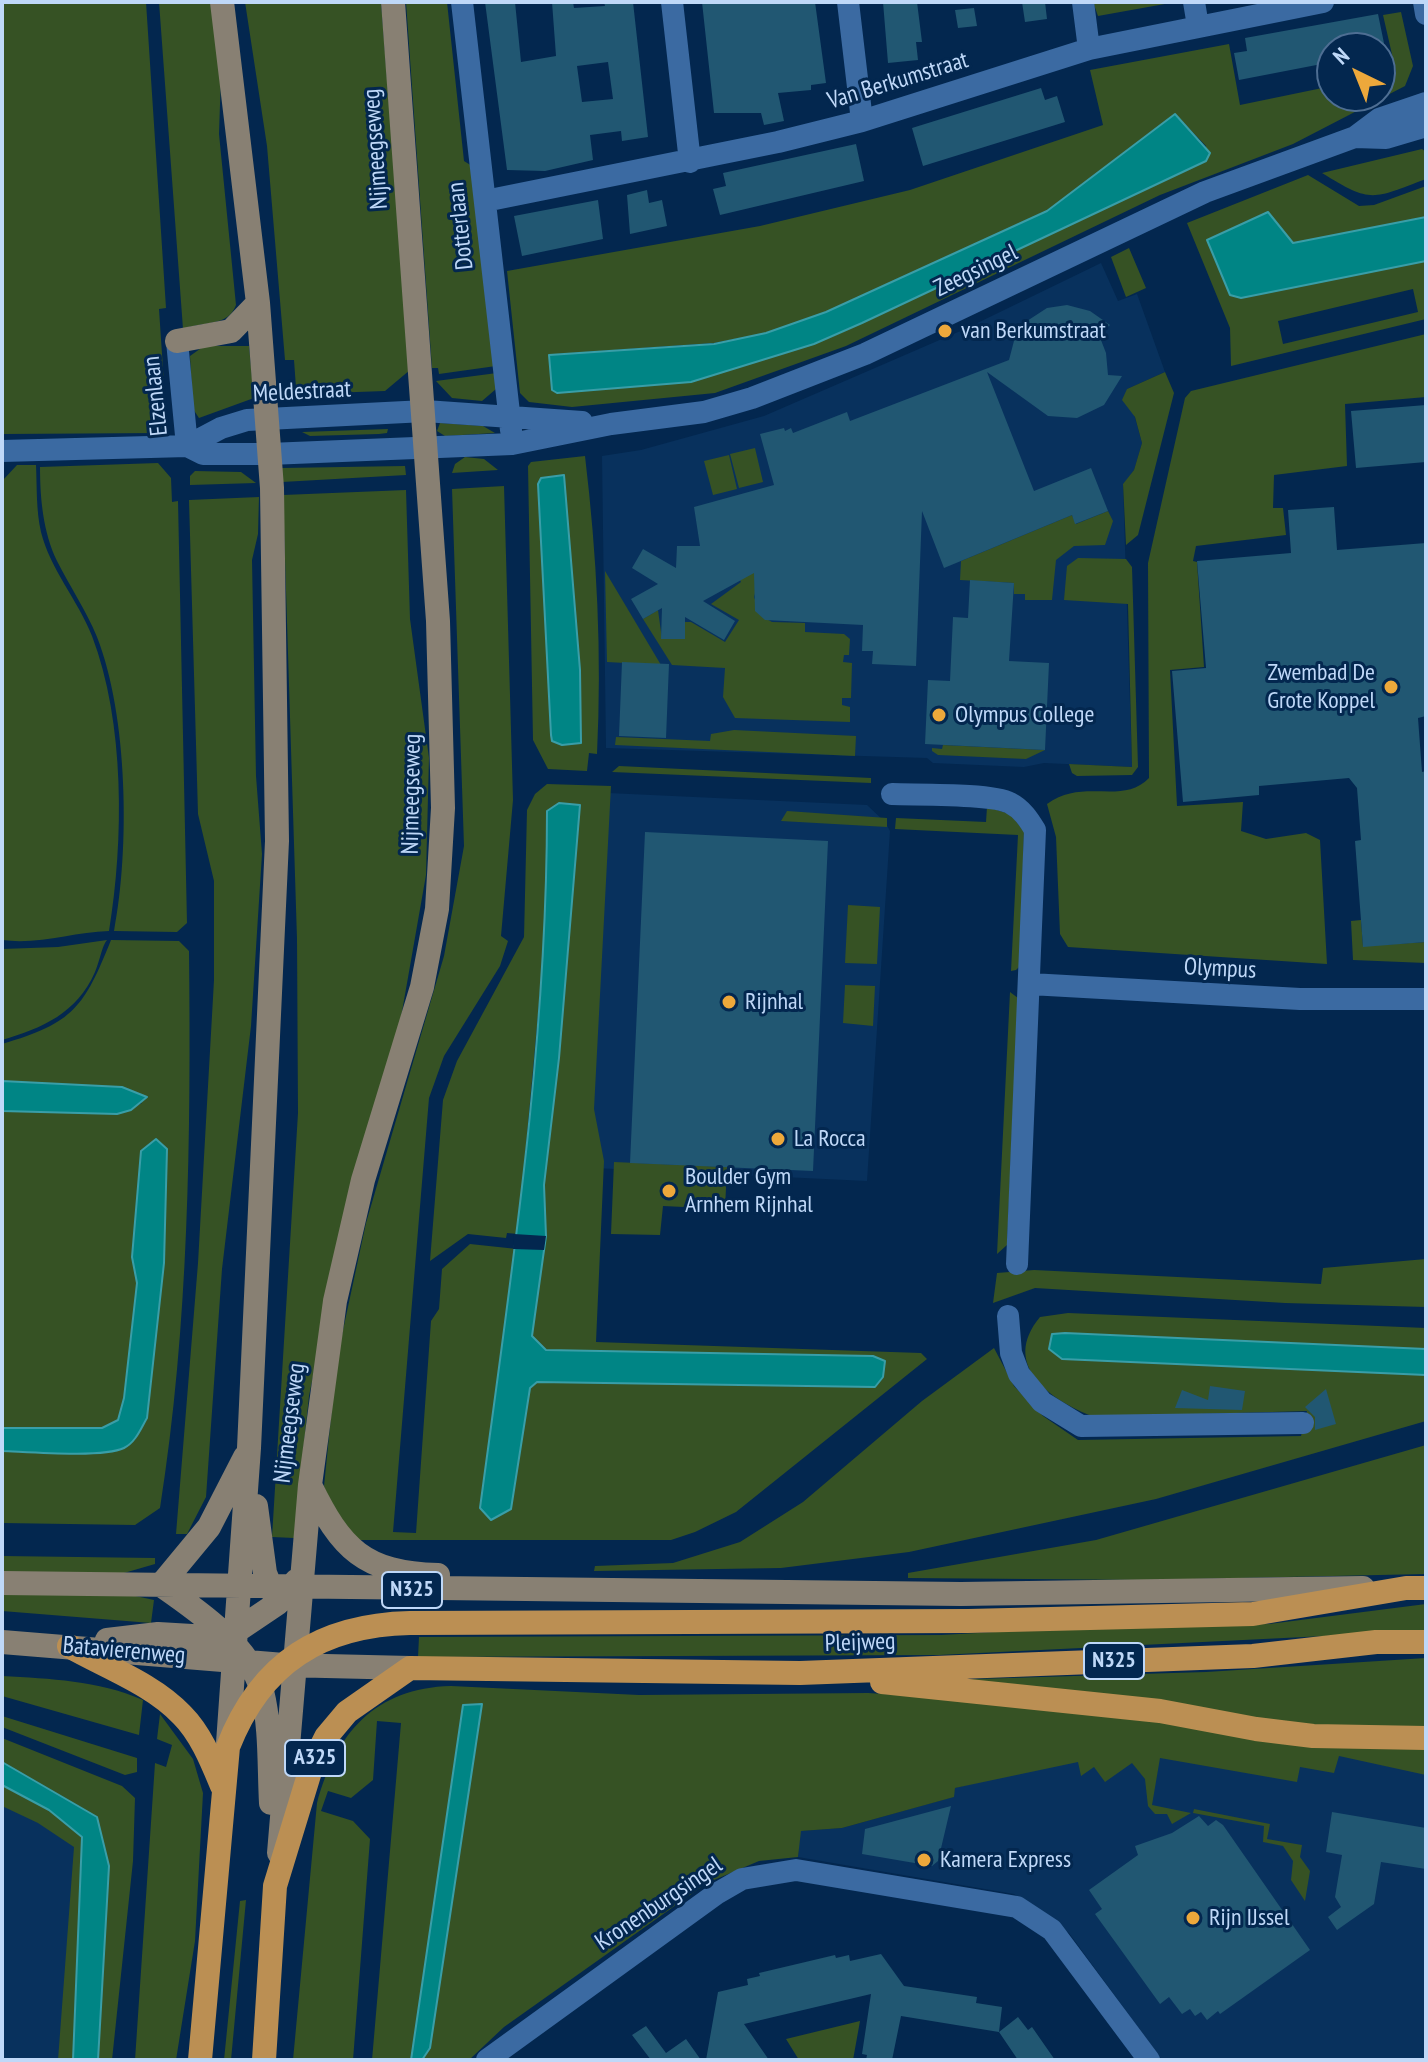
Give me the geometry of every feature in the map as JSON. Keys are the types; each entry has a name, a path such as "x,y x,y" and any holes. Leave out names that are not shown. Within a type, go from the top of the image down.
{"highway":[{"name":"Pleijweg","path":"295,1655 336,1633 369,1624 968,1621 1253,1614 1416,1588"},
{"name":"Pleijweg","path":"410,1668 800,1673 1253,1656 1376,1642 1426,1642"},
{"path":"69,1646 154,1693 183,1715 197,1734 223,1788"},
{"name":"Nijmeegseweg","path":"200,2060 228,1747 237,1724 262,1689 295,1655"},
{"name":"Nijmeegseweg","path":"264,2060 275,1886 312,1765 326,1737 347,1712 410,1668"},
{"name":"N325","path":"800,1673 1160,1711 1313,1736 1426,1738"}],"main road":[{"name":"Nijmeegseweg","path":"222,2 258,303 267,419 277,841 249,1448 228,1747"},
{"name":"Nijmeegseweg","path":"275,1886 295,1655 289,1588 310,1485 335,1301 363,1180 422,987 437,909 443,782 428,448 393,2"},
{"path":"177,341 231,331 258,303"},
{"name":"Nijmeegseweg","path":"249,1448 261,1551 289,1588"},
{"path":"161,1585 209,1527 249,1448"},
{"path":"310,1485 339,1538 368,1563 387,1570 450,1576 523,1589"},
{"path":"2,1583 239,1587"},
{"name":"Batavierenweg","path":"161,1585 236,1648 262,1689 268,1732 275,1886"},
{"name":"N325","path":"239,1587 289,1588"},
{"path":"236,1648 289,1588"},
{"name":"Pleijweg","path":"289,1588 961,1594 1416,1588"},
{"name":"Batavierenweg","path":"2,1642 236,1648 295,1655"},
{"name":"Pleijweg","path":"295,1655 326,1666 410,1668"}],"street":[{"name":"Dotterlaan","path":"462,2 512,444"},
{"path":"672,2 690,162"},
{"path":"848,2 862,121"},
{"path":"1083,2 1089,49"},
{"path":"1194,2 1198,26"},
{"name":"Van Berkumstraat","path":"485,201 690,162 862,121 1089,49 1323,2"},
{"path":"1424,2 1426,14"},
{"name":"Zeegsingel","path":"428,448 512,444 611,424 704,412 807,379 1205,192 1355,137 1379,119 1426,103"},
{"name":"Zeegsingel","path":"1355,137 1386,138 1426,126"},
{"name":"Elzenlaan","path":"177,341 187,446"},
{"name":"Zeegsingel","path":"425,411 611,424"},
{"name":"Meldestraat","path":"2,451 187,446 221,428 247,420 425,411"},
{"name":"Meldestraat","path":"187,446 203,454 428,448"},
{"path":"892,794 992,798 1010,803 1027,816 1035,830 1017,1264"},
{"name":"Olympus","path":"1030,984 1419,1003"},
{"path":"1008,1316 1011,1353 1019,1374 1042,1402 1081,1426 1303,1423"},
{"name":"Kronenburgsingel","path":"487,2060 716,1894 742,1879 769,1871 796,1870 982,1898 1024,1910 1052,1930 1077,1959 1149,2060"}],"shaded area":[{"path":"3,2 146,2 166,308 159,309 167,429 163,433 2,434"},
{"path":"159,2 213,2 221,75 219,134 236,305 221,320 183,329"},
{"path":"245,2 381,2 410,370 385,391 302,394 296,388 294,360 285,360 267,146"},
{"path":"406,2 447,2 464,161 472,166 496,366 439,374 438,368 432,368"},
{"path":"1093,2 1176,2 1098,16"},
{"path":"1401,12 1413,66 1405,86 1396,91 1396,32 1387,32 1383,15"},
{"path":"1229,44 1240,105 1316,89 1316,112 1355,112 1293,144 1160,195 846,346 715,393 572,407 529,402 520,393 507,271 760,226 910,190 1103,125 1090,70","holes":["1175,114 1206,146 1206,161 691,382 557,393 552,389 558,354 714,343 766,333 826,312 1047,211"]},
{"path":"1175,114 1210,153 1206,161 862,323 814,344 691,382 557,393 552,390 549,355 714,344 766,333 826,312 1047,211"},
{"path":"1422,149 1426,152 1426,179 1383,194 1363,194 1322,173"},
{"path":"1308,175 1359,206 1374,205 1426,186 1426,217 1293,243 1241,298 1426,261 1426,319 1231,366 1230,328 1187,223","holes":["1413,289 1418,312 1283,344 1278,321"]},
{"path":"1268,212 1293,243 1426,217 1426,261 1241,298 1230,295 1207,240"},
{"path":"1129,248 1146,288 1126,297 1111,257"},
{"path":"1101,263 1118,301 1137,294 1165,372 1127,389 1142,443 1134,470 1123,485 1132,767 1044,763 1024,767 933,763 927,758 606,748 602,456 641,450 764,416 965,329"},
{"path":"1426,334 1426,397 1345,404 1347,466 1274,475 1273,508 1283,508 1286,535 1196,546 1193,561 1197,562 1204,667 1170,670 1177,806 1243,802 1241,831 1266,839 1306,833 1320,840 1327,964 1068,947 1060,934 1056,837 1047,804 1075,792 1127,790 1149,778 1148,563 1185,398 1191,391"},
{"path":"204,346 249,346 254,398 199,418 193,409 190,356"},
{"path":"1165,372 1174,393 1138,535 1126,545 1123,484 1134,470 1142,443 1135,417 1122,400 1127,389"},
{"path":"497,373 496,389 482,401 452,398 436,381"},
{"path":"440,423 483,426 495,433 445,436 437,431"},
{"path":"388,429 387,433 379,434 310,436 302,432"},
{"path":"755,448 763,482 739,488 730,454"},
{"path":"729,455 737,489 713,495 704,461"},
{"path":"585,456 599,642 597,754 589,753 587,771 548,769 533,740 528,466 531,462","holes":["564,476 580,670 581,742 551,735"]},
{"path":"465,457 484,459 498,470 452,473 455,464"},
{"path":"158,463 171,478 172,502 178,501 187,923 177,932 114,931 124,823 115,705 97,637 48,538 40,467"},
{"path":"17,465 36,465 38,516 45,546 86,623 103,670 116,743 119,821 109,931 16,941 2,940 3,480"},
{"path":"405,466 406,475 282,482 281,468"},
{"path":"195,471 241,472 256,483 190,485 190,476"},
{"path":"564,475 580,670 581,743 562,745 552,741 551,735 538,484 541,478"},
{"path":"504,486 513,800 501,936 508,941 500,966 444,1056 429,1098 393,1532 416,1533 431,1321 439,1309 442,1269 470,1244 517,1249 480,1508 491,1520 530,1388 537,1382 875,1387 545,1350 532,1336 546,1236 544,1185 559,1058 579,805 559,803 547,811 547,916 518,1234 507,1233 506,1238 468,1234 430,1261 443,1100 457,1061 524,937 527,810 535,794 547,784 611,786 594,1109 604,1161 596,1342 921,1353 927,1359 736,1512 671,1540 352,1540 329,1502 324,1486 337,1358 366,1223 444,956 464,846 452,489"},
{"path":"406,490 410,619 429,758 426,875 400,1023 326,1312 309,1396 294,1538 272,1537 298,1113 297,939 283,495"},
{"path":"259,497 258,534 252,560 256,776 262,854 251,1026 222,1269 206,1497 187,1534 176,1534 198,1263 214,980 214,881 198,814 189,500"},
{"path":"1108,511 1113,521 1105,545 1074,546 1056,560 1052,600 1025,600 1025,594 1014,594 1014,583 960,580 961,561 1072,515 1076,524"},
{"path":"765,556 754,597 761,616 772,622 805,623 805,632 844,634 850,639 849,655 844,655 843,662 852,663 851,698 842,698 842,705 850,707 850,722 735,718 723,697 725,668 672,665 643,619 658,610 662,639 685,639 685,622 691,622 725,642 739,620 711,604 741,582 732,564"},
{"path":"1078,558 1126,559 1132,567 1138,767 1132,775 1077,776 1072,773 1069,764 1132,767 1128,604 1064,600 1067,566"},
{"path":"605,571 661,665 607,662"},
{"path":"734,730 856,736 855,756 615,745 616,737 710,741 711,734"},
{"path":"943,745 1045,750 1026,759 938,755 932,751 932,748 942,749"},
{"path":"619,766 871,778 871,783 612,772"},
{"path":"608,793 867,805 885,822 890,831 867,1181 594,1168 588,1109"},
{"path":"559,803 580,805 559,1058 544,1185 546,1236 532,1336 546,1350 873,1356 885,1361 883,1377 875,1387 537,1382 530,1388 511,1509 491,1520 480,1508 515,1247 534,1073 541,986 547,811"},
{"path":"987,807 1010,814 1024,831 1020,966 1011,971 1018,835 895,829 896,818 986,822"},
{"path":"787,811 887,818 887,827 781,821"},
{"path":"848,905 880,907 877,964 845,963"},
{"path":"1361,920 1363,946 1426,942 1426,963 1353,960 1351,921"},
{"path":"107,940 95,972 79,998 45,1024 2,1040 2,949 58,947"},
{"path":"111,940 179,941 189,951 186,1230 177,1370 160,1508 135,1525 2,1523 2,1451 84,1452 124,1448 147,1418 164,1263 167,1149 132,1257 137,1283 124,1398 118,1420 102,1428 2,1428 2,1111 117,1114 142,1103 122,1087 2,1081 2,1044 46,1028 73,1009 93,982"},
{"path":"845,985 875,986 873,1026 843,1023"},
{"path":"1010,992 1018,998 1007,1245 997,1254"},
{"path":"2,1081 122,1087 147,1097 131,1110 117,1114 2,1111"},
{"path":"156,1139 167,1149 164,1263 147,1418 132,1442 114,1451 65,1454 2,1451 2,1428 102,1428 118,1420 124,1398 137,1283 132,1257 141,1151"},
{"name":"Boulder Gym Arnhem Rijnhal","path":"614,1162 727,1167 725,1209 663,1206 660,1235 611,1234"},
{"path":"1426,1259 1426,1307 1285,1303 1035,1288 993,1303 997,1273 1034,1270 1321,1284 1323,1268"},
{"path":"1068,1313 1426,1328 1426,1349 1065,1333 1062,1359 1426,1375 1426,1421 1156,1499 909,1552 781,1568 594,1571 595,1566 673,1563 740,1542 803,1502 922,1401 994,1348 1014,1386 1043,1416 1078,1440 1301,1436 1307,1411 1094,1417 1077,1410 1047,1391 1036,1379 1028,1365 1025,1350 1029,1334 1040,1317"},
{"path":"1052,1334 1426,1349 1426,1375 1062,1359 1049,1349"},
{"path":"1426,1445 1426,1574 1146,1580 908,1578 908,1573 1096,1540"},
{"path":"2,1556 155,1558 155,1564 124,1573 2,1573"},
{"path":"2,1594 131,1595 154,1600 151,1623 2,1611"},
{"path":"1426,1604 1426,1631 939,1655 418,1657 419,1637 941,1635 1104,1626 1269,1624"},
{"path":"1426,1658 1426,1728 1311,1726 943,1680 1206,1672"},
{"path":"2,1676 91,1684 143,1700 139,1735 2,1696"},
{"path":"451,1686 639,1695 868,1693 945,1698 1426,1748 1426,1775 1339,1756 1334,1773 1300,1767 1297,1782 1160,1758 1152,1805 1191,1813 1172,1824 1167,1814 1155,1814 1148,1806 1145,1779 1132,1763 1105,1782 1094,1767 1081,1776 1078,1762 955,1788 954,1797 842,1828 801,1831 798,1857 759,1861 707,1883 504,2027 469,2060 422,2060 430,2048 482,1705 463,1705 411,2060 372,2060 401,1723 377,1721 373,1780 351,1798 328,1791 321,1811 353,1821 370,1839 353,2060 293,2060 317,1803 325,1778 348,1736 380,1705 401,1695"},
{"path":"482,1704 430,2048 422,2060 411,2060 463,1705"},
{"path":"1426,1707 1426,2060 1162,2060 1069,1933 1014,1894 798,1857 800,1831 842,1828 953,1797 955,1788 990,1779 1078,1759"},
{"path":"160,1714 193,1759 203,1793 195,1941 176,2060 135,2060 155,1763 166,1767 172,1745 157,1739"},
{"path":"2,1716 137,1758 137,1772 125,1775 2,1727"},
{"path":"2,1738 122,1786 135,1798 133,1861 112,2060 98,2060 109,1866 97,1817 2,1762"},
{"path":"2,1762 97,1817 109,1866 98,2060 73,2060 82,1837 49,1810 2,1785"},
{"path":"2,1778 88,1826 85,2060 2,2060"},
{"path":"2,1785 49,1810 82,1837 73,2060 58,2060 74,1847 38,1823 2,1806"},
{"path":"1194,1809 1270,1824 1267,1839 1302,1845 1300,1857 1310,1871 1305,1901 1291,1880 1293,1861 1283,1846 1263,1842 1264,1826 1193,1813"},
{"path":"246,1900 231,2060 224,2060 240,1901"},
{"path":"860,2021 853,2060 799,2060 786,2039"}],"pier":[{"path":"514,1234 546,1236 544,1250 513,1249"}],"building":[{"path":"485,2 515,2 521,62 556,56 552,2 573,2 574,8 605,6 604,2 633,2 648,137 622,141 621,131 590,135 593,160 545,171 507,170","holes":["608,62 613,99 582,102 577,66"]},
{"path":"702,2 815,2 826,83 811,85 811,90 778,93 784,121 764,125 761,113 714,113"},
{"path":"883,2 917,2 922,42 916,42 918,60 888,63"},
{"path":"1022,2 1045,2 1047,19 1025,22"},
{"path":"974,8 977,26 958,28 955,10"},
{"path":"1378,14 1382,32 1316,32 1316,65 1239,80 1234,53 1247,51 1245,38"},
{"path":"1041,88 1045,100 1057,96 1065,122 923,166 912,128"},
{"path":"856,144 864,181 720,215 713,189 726,186 723,173"},
{"path":"647,190 649,203 662,200 667,226 630,234 627,195"},
{"path":"598,200 603,239 522,256 514,216"},
{"path":"1067,305 1090,311 1110,325 1099,335 1106,353 1108,375 1122,376 1104,405 1077,418 1048,416 987,372 1034,491 1091,468 1108,511 1075,524 1072,515 944,568 922,511 916,666 872,664 873,651 862,651 863,625 765,620 755,611 754,573 703,601 735,621 724,640 685,617 685,639 661,639 662,608 643,619 631,599 658,584 632,568 643,549 676,568 677,546 700,546 694,507 774,485 760,434 784,428 785,431 791,428 793,433 847,412 850,421 1009,360 1015,337 1027,321 1047,308"},
{"path":"1426,405 1426,462 1356,468 1351,411"},
{"path":"1334,507 1337,550 1426,543 1426,716 1418,718 1422,772 1426,771 1426,942 1363,947 1355,841 1361,840 1357,788 1349,778 1259,786 1259,795 1183,802 1172,671 1206,668 1197,561 1291,553 1288,510"},
{"path":"970,580 1014,583 1009,661 1049,663 1045,750 925,744 928,680 950,681 953,617 968,618"},
{"path":"622,662 669,664 666,738 619,736"},
{"name":"Rijnhal","path":"645,832 828,841 813,1171 630,1163"},
{"path":"1210,1386 1245,1391 1242,1410 1175,1408 1182,1390 1208,1400"},
{"path":"1326,1389 1336,1424 1315,1430 1315,1417 1305,1407"},
{"path":"951,1806 938,1861 932,1866 862,1854 865,1829"},
{"path":"1332,1812 1426,1828 1426,1869 1381,1862 1374,1904 1337,1930 1328,1917 1341,1907 1335,1897 1342,1855 1326,1852"},
{"name":"Rijn IJssel","path":"1199,1816 1208,1826 1216,1820 1223,1825 1310,1950 1207,2020 1201,2012 1195,2016 1190,2009 1182,2014 1169,1997 1160,2004 1095,1914 1102,1909 1089,1890 1138,1855 1135,1846 1172,1833"},
{"path":"881,1954 904,1986 977,1997 976,2003 1002,2007 999,2032 901,2016 892,2060 866,2060 867,2055 862,2054 871,1994 744,2024 769,2060 706,2060 718,1992 748,1985 747,1979 760,1976 759,1973 835,1955 836,1958 849,1955 850,1961"},
{"path":"1018,2017 1028,2030 1032,2027 1055,2060 1018,2060 999,2032"},
{"path":"646,2026 666,2053 686,2039 701,2060 651,2060 632,2035"}],"place":[{"name":"van Berkumstraat","path":"945,331"},
{"name":"Zwembad De Grote Koppel","path":"1391,687"},
{"name":"Olympus College","path":"939,715"},
{"name":"Rijnhal","path":"729,1002"},
{"name":"La Rocca","path":"778,1139"},
{"name":"Boulder Gym Arnhem Rijnhal","path":"669,1191"},
{"name":"Kamera Express","path":"924,1860"},
{"name":"Rijn IJssel","path":"1193,1918"}]}
